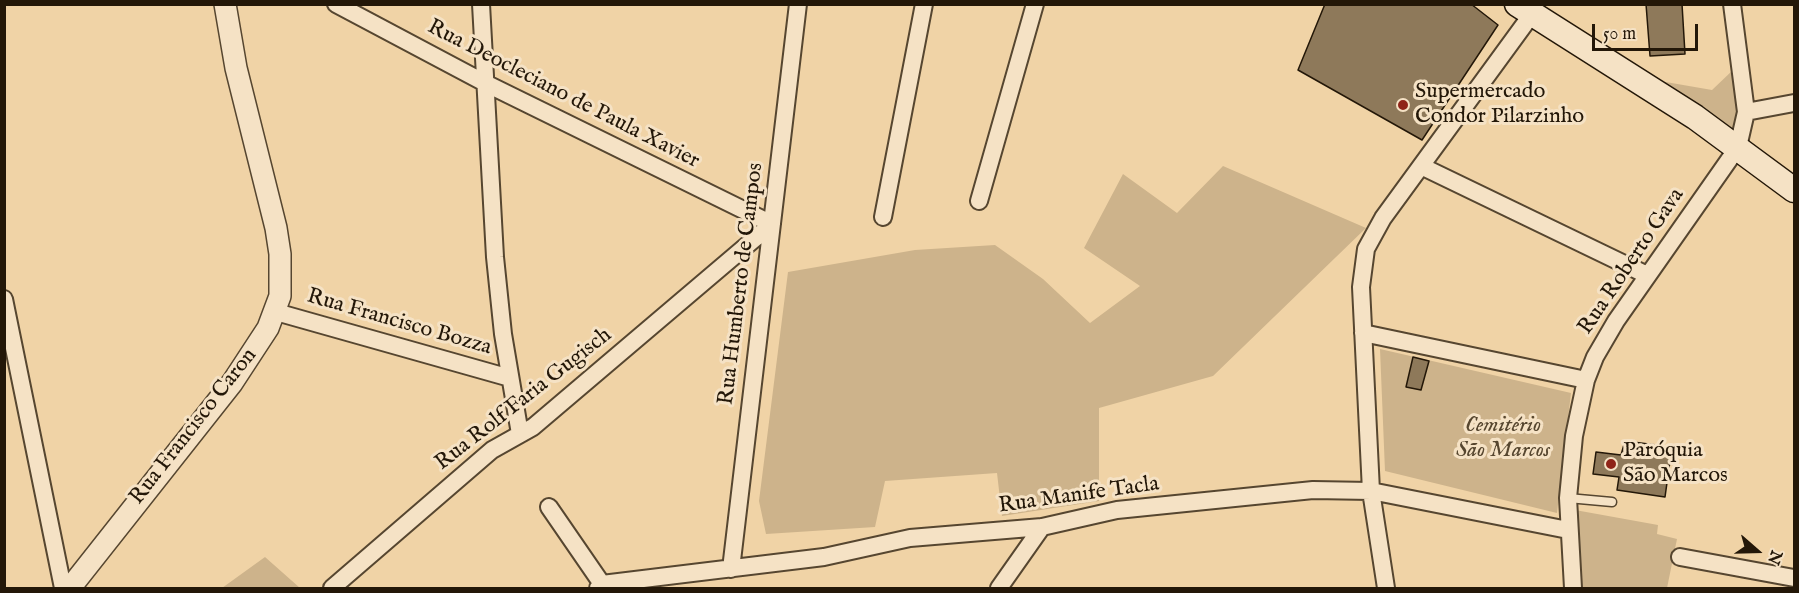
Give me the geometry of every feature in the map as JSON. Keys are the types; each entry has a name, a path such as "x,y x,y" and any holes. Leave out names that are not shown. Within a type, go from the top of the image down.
{"main road":[{"path":"1524,9 1738,147 1794,190"}],"street":[{"name":"Rua Francisco Caron","path":"70,588 226,391 250,357 276,312 282,277 280,254 236,68 225,4"},
{"name":"Rua Deocleciano de Paula Xavier","path":"336,4 485,83 772,224"},
{"path":"481,4 495,257 510,378 520,434"},
{"name":"Rua Humberto de Campos","path":"731,568 798,4"},
{"path":"884,217 924,4"},
{"path":"979,201 1035,4"},
{"path":"1732,4 1746,112 1738,147"},
{"path":"1386,588 1371,491 1363,333 1362,277 1366,249 1383,218 1524,9"},
{"path":"1746,112 1794,103"},
{"name":"Rua Roberto Gava","path":"1573,588 1568,498 1574,436 1586,380 1604,340 1738,147"},
{"path":"1420,166 1647,275"},
{"name":"Rua Rolf Faria Gugisch","path":"332,588 492,450 533,427 772,224"},
{"path":"5,301 63,588"},
{"name":"Rua Francisco Bozza","path":"276,312 510,378"},
{"path":"1363,333 1586,380"},
{"name":"Rua Manife Tacla","path":"600,586 824,557 910,538 1042,527 1117,510 1312,490 1371,491 1568,530"},
{"path":"549,507 600,586"},
{"path":"999,588 1042,527"},
{"path":"1680,557 1794,579"}],"lane":[{"path":"1568,498 1612,502"}],"green space":[{"path":"1733,70 1739,110 1738,123 1732,131 1660,81 1712,90"},
{"path":"1223,166 1366,228 1213,376 1099,408 1099,501 1002,516 997,473 885,481 875,527 766,534 759,501 788,272 915,250 995,245 1043,279 1090,323 1140,286 1084,248 1123,174 1177,213"},
{"name":"Cemitério São Marcos","path":"1380,349 1571,393 1557,513 1385,471"},
{"path":"1575,510 1658,525 1657,534 1677,539 1667,588 1581,588"},
{"path":"265,557 300,588 222,588"}],"building":[{"name":"Supermercado Condor Pilarzinho","path":"1325,4 1471,4 1498,25 1422,140 1298,70"},
{"path":"1646,4 1682,4 1685,54 1650,56"},
{"path":"1413,357 1429,361 1421,390 1406,387"},
{"path":"1625,441 1672,447 1665,497 1617,490 1619,477 1593,474 1596,452 1621,455"}],"place":[{"name":"Supermercado Condor Pilarzinho","path":"1403,105"},
{"name":"Paróquia São Marcos","path":"1611,464"}]}
